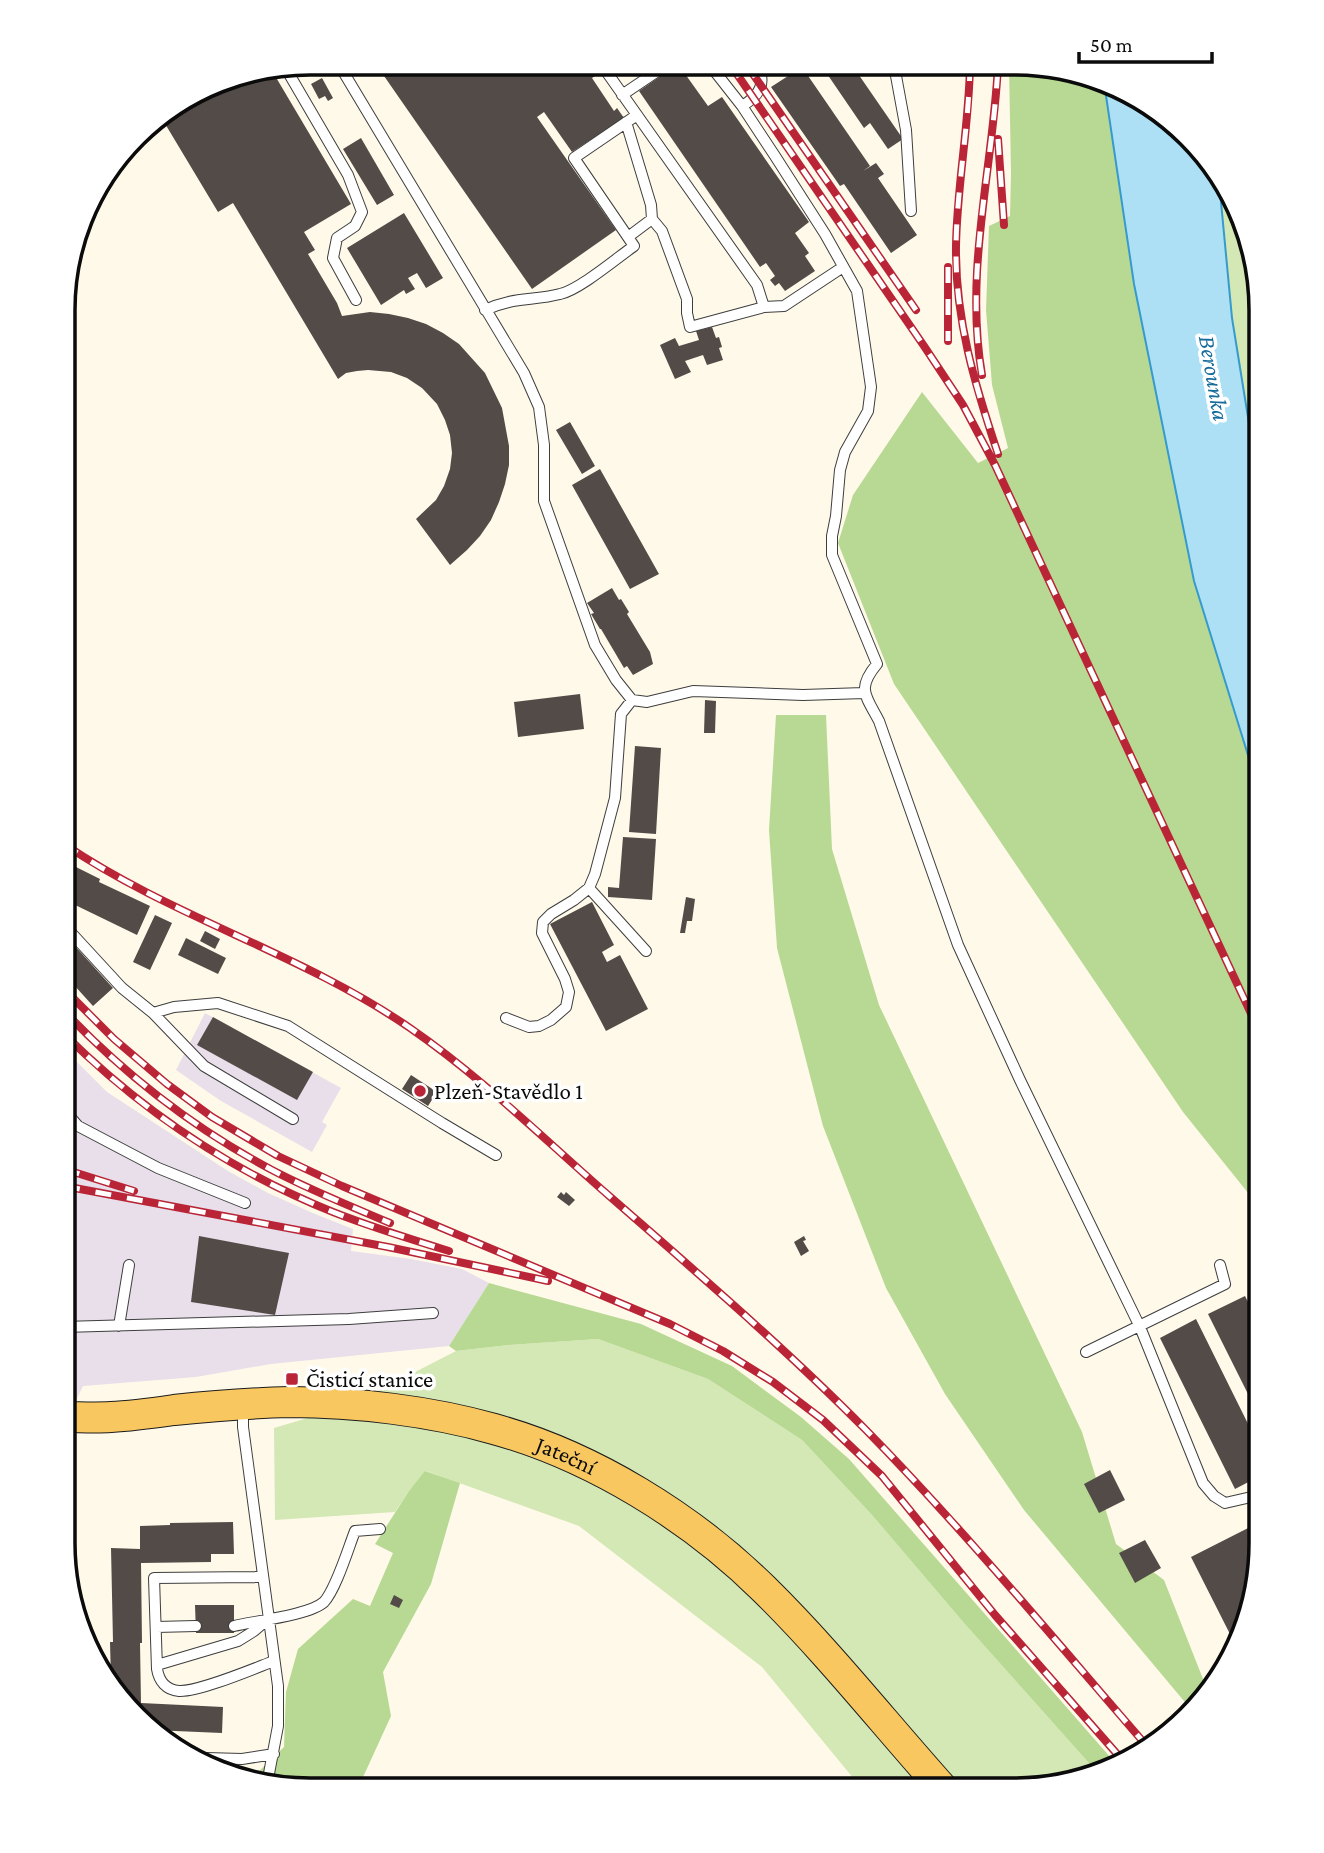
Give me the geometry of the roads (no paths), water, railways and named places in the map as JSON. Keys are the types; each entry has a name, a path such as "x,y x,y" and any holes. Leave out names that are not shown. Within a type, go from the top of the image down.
{"main road":[{"name":"Jateční","path":"75,1418 289,1402 351,1405 454,1420 494,1429 539,1445 616,1479 692,1528 763,1588 803,1629 933,1778"}],"lane":[{"path":"718,75 742,106 825,234 857,291 871,387 868,411 845,452 840,470 832,555 877,664 867,676 864,693 879,721 958,945 1140,1327 1203,1483 1214,1496 1225,1503 1248,1497"},
{"path":"742,106 754,99 761,86 762,75"},
{"path":"896,75 906,130 911,211"},
{"path":"346,76 524,373 539,407 544,445 544,501 595,645 616,680 632,700 647,702 693,691 803,695 864,693"},
{"path":"609,76 757,285 764,307"},
{"path":"622,94 650,76"},
{"path":"291,77 348,175 362,212 355,226 337,239 332,258 356,300"},
{"path":"485,310 515,299 568,292 634,246 574,158 637,115"},
{"path":"626,122 651,205 652,219 662,231 687,299 690,327 764,307 784,306 843,267"},
{"path":"628,237 652,219"},
{"path":"506,1018 529,1027 539,1026 566,1007 569,992 542,933 543,922 589,888 595,874 615,798 621,715 632,700"},
{"path":"589,888 646,951"},
{"path":"75,937 122,988 153,1013 204,1066 293,1119"},
{"path":"153,1013 174,1007 218,1003 288,1026 442,1124 496,1155"},
{"path":"75,1123 158,1168 246,1203"},
{"path":"119,1326 129,1265"},
{"path":"1086,1352 1225,1284 1220,1265"},
{"path":"75,1327 349,1319 433,1313"},
{"path":"243,1405 243,1427 278,1686 278,1726 269,1774"},
{"path":"234,1626 310,1611 323,1603 330,1593 355,1531 380,1529"},
{"path":"263,1577 154,1578 157,1665 163,1684 177,1691 212,1683 274,1661"},
{"path":"157,1665 238,1641 268,1619"},
{"path":"156,1627 195,1626"},
{"path":"217,1758 242,1759 274,1754"}],"water":[{"name":"Berounka","path":"1106,94 1157,124 1180,144 1200,167 1221,199 1232,318 1249,423 1249,757 1194,581 1134,284"}],"railway":[{"path":"738,75 963,405 995,465 1248,1008"},
{"path":"754,75 916,310"},
{"path":"970,75 957,223 959,300 968,352 998,454"},
{"path":"982,375 976,297 981,220 997,75"},
{"path":"998,139 1004,225"},
{"path":"948,267 948,341"},
{"path":"75,851 149,893 281,956 368,1002 410,1028 487,1087 739,1310 866,1430 973,1546 1141,1740"},
{"path":"75,1000 114,1039 167,1084 212,1117 278,1156 342,1186 670,1324 723,1351 773,1382 823,1420 882,1476 995,1615 1117,1754"},
{"path":"75,1022 136,1078 215,1137 286,1177 390,1223"},
{"path":"75,1044 156,1113 259,1178 333,1212 449,1251"},
{"path":"75,1172 134,1191"},
{"path":"75,1188 388,1247 548,1281"}],"place":[{"name":"Plzeň-Stavědlo 1","path":"420,1091"},
{"name":"Čisticí stanice","path":"292,1379"}]}
